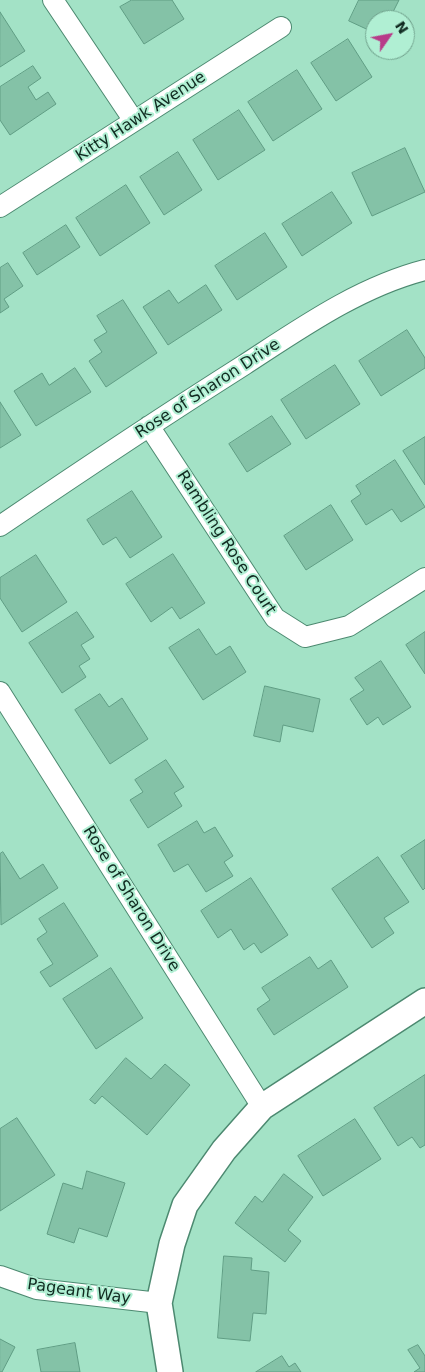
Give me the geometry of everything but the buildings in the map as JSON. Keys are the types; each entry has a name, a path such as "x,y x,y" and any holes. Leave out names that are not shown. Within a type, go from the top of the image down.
{"street":[{"path":"53,0 134,122"},
{"name":"Kitty Hawk Avenue","path":"0,207 281,26"},
{"name":"Rose of Sharon Drive","path":"0,526 149,426 334,308 402,276 425,270"},
{"name":"Rambling Rose Court","path":"149,426 275,618 305,636 349,626 425,578"},
{"name":"Rose of Sharon Drive","path":"0,692 262,1106"},
{"path":"170,1372 159,1303 172,1244 185,1205 224,1150 262,1106 425,1001"},
{"name":"Pageant Way","path":"0,1276 36,1289 159,1303"}]}
